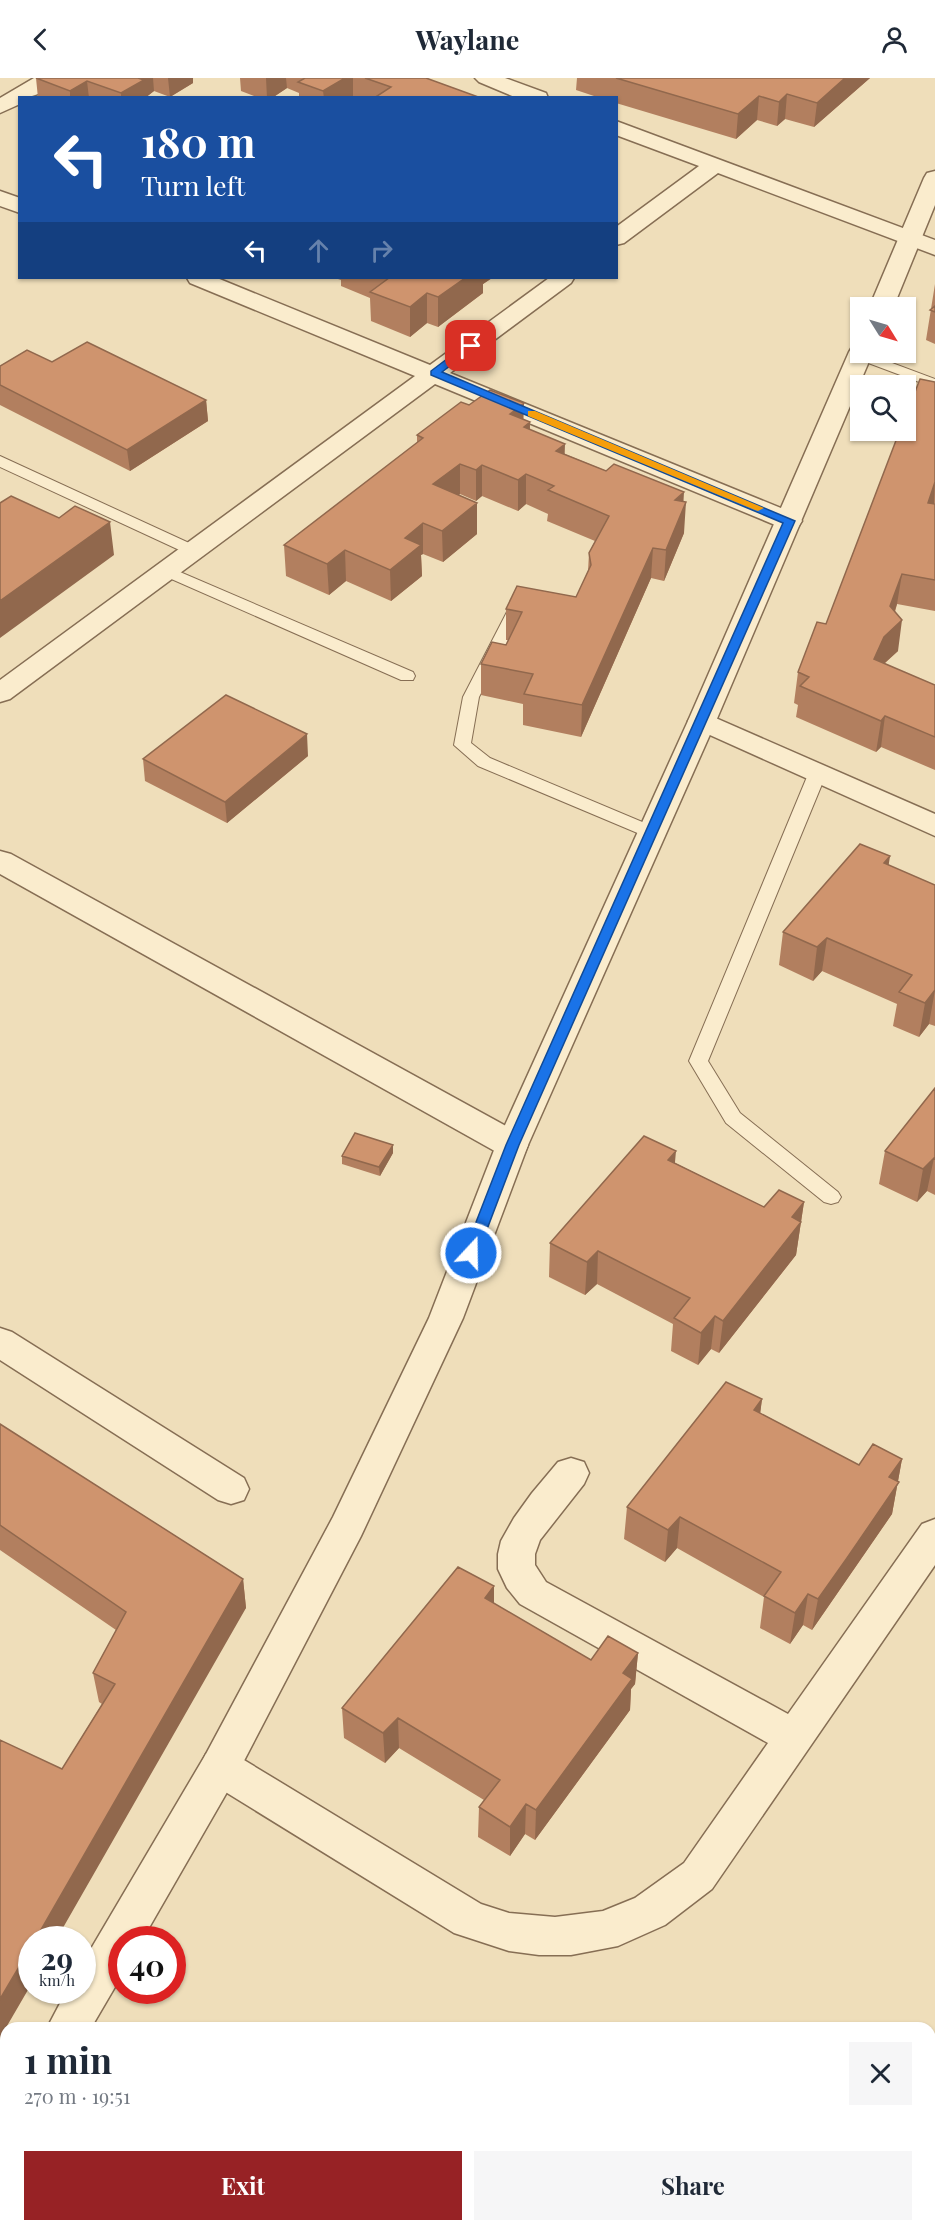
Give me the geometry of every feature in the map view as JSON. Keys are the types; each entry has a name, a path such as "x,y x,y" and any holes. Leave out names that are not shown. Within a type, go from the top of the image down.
{"street":[{"path":"19,96 49,78"},
{"path":"486,78 533,96"},
{"path":"0,107 18,96"},
{"path":"618,128 935,248"},
{"path":"618,237 716,164"},
{"path":"886,297 935,178"},
{"path":"0,198 18,205"},
{"path":"200,279 434,373 789,521"},
{"path":"0,693 562,279"},
{"path":"71,2022 220,1767 348,1525 446,1318 512,1145 702,722 857,363"},
{"path":"702,722 935,826"},
{"path":"0,861 512,1145"},
{"path":"0,1342 231,1489"},
{"path":"571,1473 522,1535 517,1549 516,1565 523,1580 533,1593 795,1738"},
{"path":"220,1767 469,1919 508,1932 550,1936 592,1932 632,1921 667,1902 698,1876 935,1535"}],"lane":[{"path":"883,363 935,384"},
{"path":"0,461 194,551"},
{"path":"166,571 407,676"},
{"path":"519,606 471,697 462,745 493,766 653,832"},
{"path":"818,772 698,1060 733,1118 831,1197"}],"building":[{"path":"36,78 138,78 144,80 121,93 87,81 70,91"},
{"path":"305,78 345,78 323,91 298,82"},
{"path":"365,78 426,78 476,96 377,96 391,87"},
{"path":"616,78 845,78 817,103 787,94 779,102 759,96 738,114"},
{"path":"388,279 464,279 438,297 427,293 410,307 370,292"},
{"path":"87,342 206,400 127,450 0,385 0,366 27,350 52,362"},
{"path":"920,379 935,382 935,482 928,503 935,504 935,580 902,574 890,606 902,620 884,637 874,659 935,685 935,737 885,716 881,721 800,686 809,677 798,672 817,622 826,624 896,441 916,441 916,389"},
{"path":"490,390 524,403 510,414 530,422 524,427 565,444 556,451 606,471 614,464 684,492 675,500 686,502 666,550 653,548 582,705 524,694 533,674 481,664 492,642 506,645 522,612 506,609 517,586 576,597 591,565 589,553 609,516 548,490 554,486 526,474 518,480 482,465 476,470 460,464 433,484 477,503 442,531 423,523 405,538 421,545 390,570 345,550 327,564 284,545 423,438 417,435 461,402 469,405"},
{"path":"11,496 59,518 75,506 110,522 0,601 0,503"},
{"path":"226,695 307,734 225,802 143,759"},
{"path":"860,844 890,856 884,863 935,885 935,990 925,1003 899,992 912,975 827,938 817,947 783,932"},
{"path":"935,1088 935,1159 923,1169 885,1151"},
{"path":"355,1133 393,1145 379,1167 342,1156"},
{"path":"644,1136 676,1151 668,1160 764,1207 779,1190 804,1202 792,1217 801,1222 723,1321 715,1316 701,1333 674,1318 690,1298 598,1251 587,1262 550,1243"},
{"path":"726,1382 762,1399 754,1410 859,1465 873,1444 902,1459 889,1477 899,1482 847,1558 818,1599 808,1594 795,1613 764,1596 781,1572 680,1517 668,1530 627,1507"},
{"path":"0,1424 243,1579 43,1926 18,1926 18,1969 0,1999 0,1740 62,1769 115,1684 93,1673 126,1612 0,1525"},
{"path":"458,1567 494,1586 485,1598 591,1660 608,1636 638,1653 623,1673 632,1679 536,1810 526,1804 510,1827 479,1807 500,1780 398,1718 383,1733 342,1708"}],"slow traffic":[{"path":"532,414 758,508"}],"route":[{"path":"471,346 434,373 789,521 702,722 512,1145 471,1253"}]}
